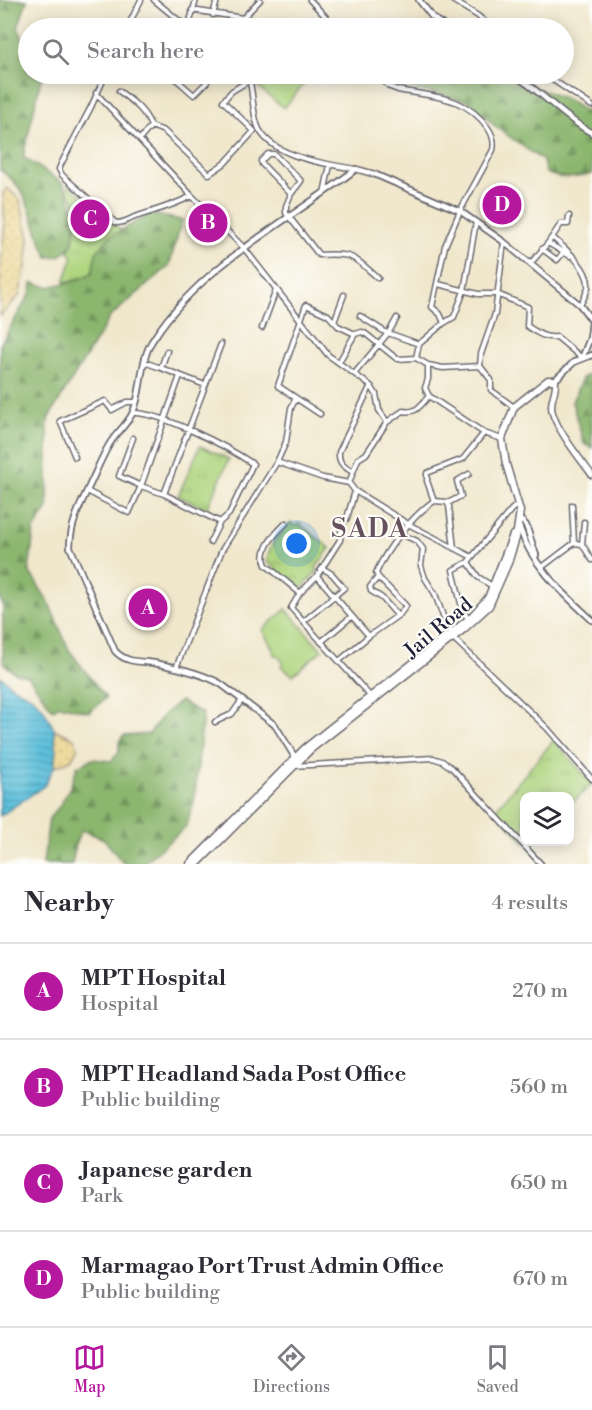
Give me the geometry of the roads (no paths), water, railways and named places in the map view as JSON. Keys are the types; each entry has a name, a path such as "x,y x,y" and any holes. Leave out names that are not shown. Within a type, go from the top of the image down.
{"main road":[{"path":"519,521 519,504 506,464 502,439 514,407 548,380 555,380 557,384 551,402 555,419 592,475"},
{"name":"Jail Road","path":"452,636 482,606 493,587 519,521"},
{"name":"Jail Road","path":"190,864 293,762 372,698 480,616 493,598 508,563 519,521"},
{"name":"Jail Road","path":"197,864 293,762"}],"street":[{"path":"132,18 141,0"},
{"path":"154,0 176,18"},
{"path":"190,18 196,0"},
{"path":"213,15 217,0"},
{"path":"192,10 243,18 260,0"},
{"path":"310,0 327,18"},
{"path":"419,0 433,18"},
{"path":"452,0 480,18"},
{"path":"101,84 60,164 59,169 62,175 116,223 125,223 135,217 171,207 192,196"},
{"path":"182,84 196,95 204,84"},
{"path":"119,92 137,104 146,114 151,126 164,131 209,174 225,163 255,131 223,101 232,90 242,84"},
{"path":"250,84 257,125 262,135 282,150 330,165 375,174 460,211 504,242 580,305 592,321 590,338 582,358"},
{"path":"387,84 398,90 466,105 481,117 495,142 445,246 432,307 440,314 444,323"},
{"path":"527,84 542,94 575,124 592,133"},
{"path":"559,84 592,106"},
{"path":"96,93 244,248 328,355 371,386 376,394 379,410 387,422"},
{"path":"140,139 151,126"},
{"path":"291,194 262,164 261,161 268,154 274,154 301,181 291,194 285,208 290,218 319,255 343,254 355,258 378,278"},
{"path":"324,194 330,165"},
{"path":"356,169 290,218 244,248 203,280 152,339 144,362 133,412 108,446 74,520 70,547 115,651 120,657 129,661 175,668 212,679 275,725 293,762 433,758 442,760 541,864"},
{"path":"530,264 561,224 568,224 569,216"},
{"path":"416,358 419,344 454,317 464,291 476,221"},
{"path":"552,237 566,248 570,256 584,269 588,288 580,305"},
{"path":"504,242 495,314 481,354 480,366 491,380 491,390 514,407"},
{"path":"548,243 570,256"},
{"path":"542,249 557,260 562,253"},
{"path":"438,284 478,294 497,294 528,307 527,326 544,336 556,337 582,358"},
{"path":"262,328 276,290"},
{"path":"334,322 344,295"},
{"path":"320,414 278,386 306,305 328,315 334,322 355,334"},
{"path":"360,316 385,332 419,344"},
{"path":"355,374 389,332 397,318"},
{"path":"339,362 355,334 362,332 380,343 397,359 416,358 428,365 443,368 480,366"},
{"path":"164,494 221,344"},
{"path":"161,368 167,351"},
{"path":"555,380 574,362 592,355"},
{"path":"144,362 205,385"},
{"path":"428,365 428,379 425,388 429,396 484,433 502,439"},
{"path":"87,491 129,513 166,421 180,376"},
{"path":"353,472 341,463 338,458 339,452 371,386"},
{"path":"429,396 416,410 411,413 403,411 387,422 366,454 358,459 350,483 354,491 408,524 472,557"},
{"path":"175,668 222,550 277,462 285,442 291,408 296,398"},
{"path":"75,457 60,422 105,401 112,410 127,402 136,402"},
{"path":"133,412 143,412 189,430 253,464 228,514 220,522 210,542"},
{"path":"434,501 427,481 427,473 463,459 484,433"},
{"path":"134,438 119,476 164,494 220,522"},
{"path":"277,462 323,478 350,483"},
{"path":"434,501 448,504 461,496 457,481 469,474"},
{"path":"354,491 347,518 342,525 340,540 317,576 300,592 291,608 372,698"},
{"path":"339,662 406,606 376,573 408,524 434,501"},
{"path":"448,504 453,521 452,533 455,549"},
{"path":"468,620 462,608 453,570 468,562 511,510 519,504"},
{"path":"572,505 574,543"},
{"path":"519,521 526,543 548,575 566,597 592,620"},
{"path":"584,522 582,544 592,560"},
{"path":"286,523 274,535 263,559 266,565 300,592"},
{"path":"401,534 417,541 423,549 421,566 452,636 547,728 592,779"},
{"path":"543,567 574,543 582,544"},
{"path":"468,562 478,577 493,587"},
{"path":"304,621 344,588 332,574 322,567"},
{"path":"317,576 369,636"},
{"path":"378,577 370,587 371,591 382,598 397,615"},
{"path":"321,642 351,617"},
{"path":"215,722 232,714 242,699"}],"water":[{"path":"0,676 13,687 31,696 43,708 54,729 56,750 54,767 44,786 0,816"}],"place":[{"name":"Marmagao Port Trust Admin Office","path":"502,205"},
{"name":"Japanese garden","path":"90,219"},
{"name":"MPT Headland Sada Post Office","path":"208,223"},
{"name":"MPT Hospital","path":"148,608"}],"district":[{"name":"SADA","path":"370,528"}]}
